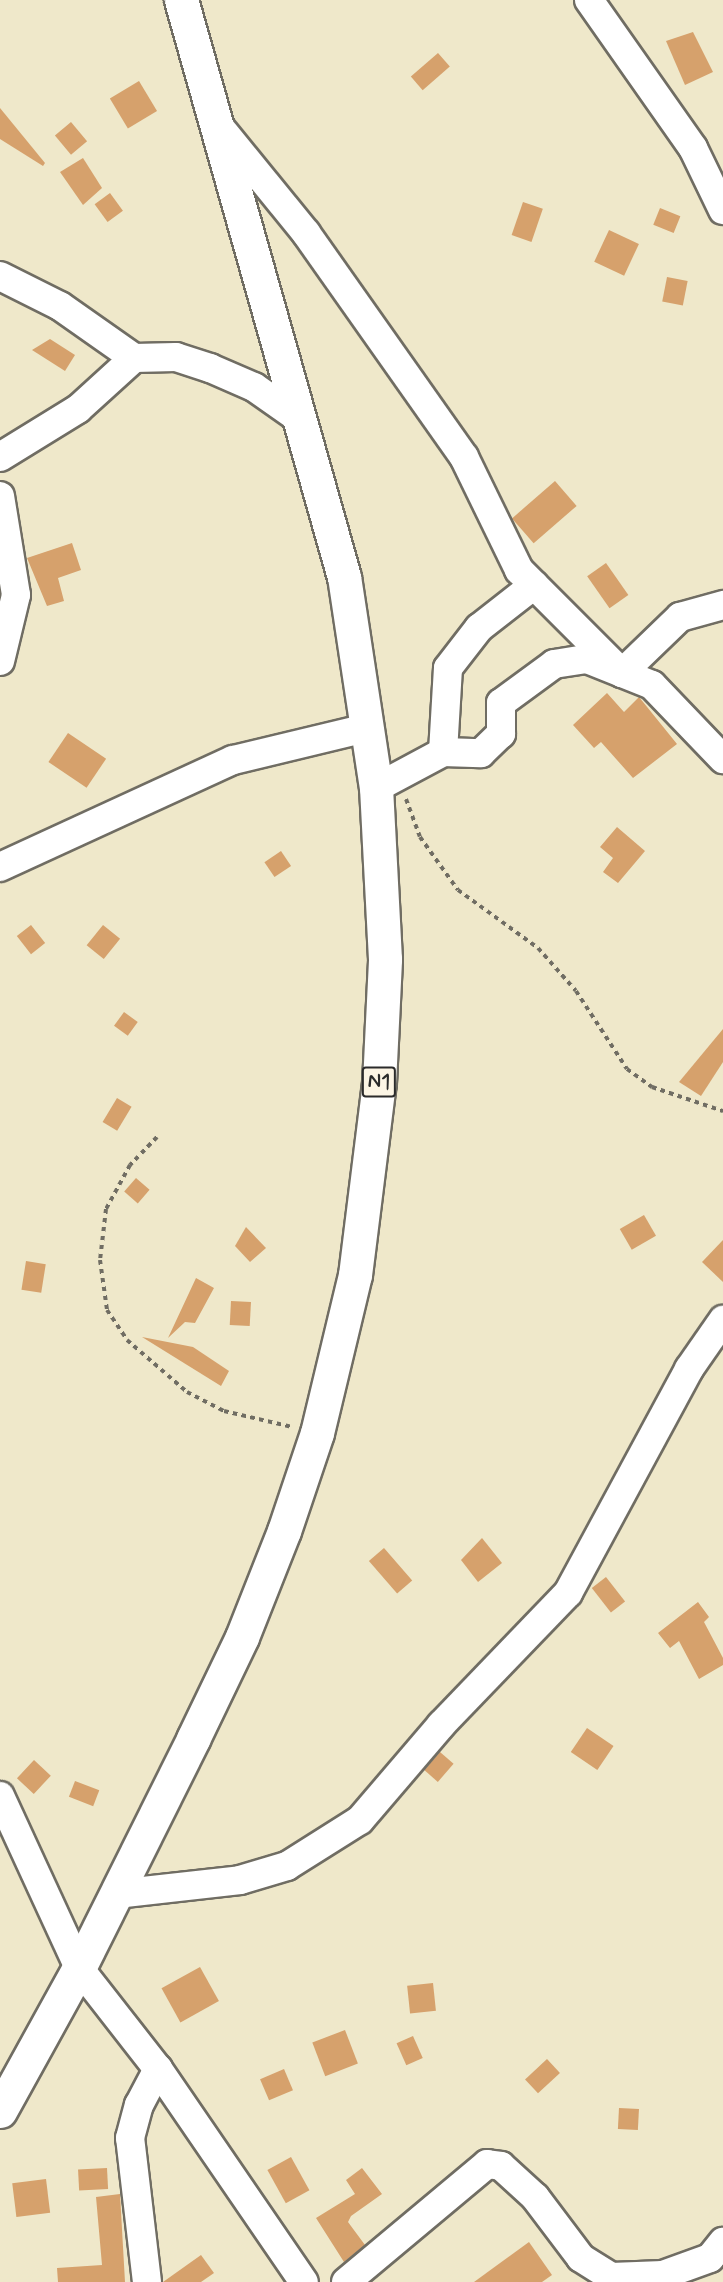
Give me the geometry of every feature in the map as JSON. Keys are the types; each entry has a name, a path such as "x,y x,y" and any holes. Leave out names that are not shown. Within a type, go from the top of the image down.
{"highway":[{"name":"N1","path":"0,2111 79,1968 242,1637 317,1433 355,1275 379,1083 385,959 387,783 366,728 344,577 301,420 212,119 182,0"}],"street":[{"path":"589,0 693,148 723,210"},
{"path":"212,119 306,233 464,457 519,570 622,673"},
{"path":"0,276 60,306 134,358 176,357 210,368 254,387 301,420"},
{"path":"0,457 78,409 134,358"},
{"path":"0,496 16,595 0,661"},
{"path":"443,752 442,697 448,668 479,628 534,585"},
{"path":"622,673 680,617 723,605"},
{"path":"387,783 443,752 481,753 501,734 501,702 554,664 587,658 652,685 723,759"},
{"path":"0,867 233,760 366,728"},
{"path":"116,1893 240,1880 287,1866 360,1820 441,1725 568,1593 689,1369 723,1320"},
{"path":"0,1796 79,1968 158,2070 304,2282"},
{"path":"147,2282 130,2139 139,2104 158,2070"},
{"path":"346,2282 487,2164 501,2166 535,2197 581,2258 611,2277 663,2275 710,2258 723,2242"}],"path":[{"path":"387,783 420,837 458,890 538,948 576,991 627,1069 652,1087 723,1111"},
{"path":"157,1137 130,1165 106,1209 100,1260 107,1310 127,1340 187,1392 224,1411 317,1433"}],"building":[{"path":"693,32 713,72 685,85 666,41"},
{"path":"438,53 450,67 423,90 411,77"},
{"path":"139,81 157,111 128,129 110,99"},
{"path":"0,108 45,163 43,166 0,139"},
{"path":"71,122 87,141 71,155 55,135"},
{"path":"83,158 102,188 83,205 60,172"},
{"path":"110,193 123,211 108,222 95,204"},
{"path":"523,202 543,209 531,242 512,235"},
{"path":"660,208 680,216 674,233 653,225"},
{"path":"609,230 639,244 624,276 594,262"},
{"path":"667,277 688,281 683,306 662,302"},
{"path":"50,339 75,355 65,371 32,350"},
{"path":"555,481 577,506 534,543 512,518"},
{"path":"72,543 81,570 58,578 64,601 47,606 27,558"},
{"path":"606,563 628,595 610,608 587,576"},
{"path":"607,693 624,712 639,697 677,744 633,778 601,742 594,748 573,725"},
{"path":"68,733 106,759 87,788 48,762"},
{"path":"617,827 645,851 618,883 603,872 613,858 600,847"},
{"path":"281,851 291,866 274,877 264,862"},
{"path":"31,925 45,943 31,954 17,936"},
{"path":"103,925 120,939 104,959 87,945"},
{"path":"124,1012 138,1022 128,1036 114,1026"},
{"path":"723,1029 723,1062 701,1096 679,1082"},
{"path":"117,1098 132,1107 117,1131 103,1122"},
{"path":"136,1178 150,1190 138,1203 124,1192"},
{"path":"644,1215 656,1236 632,1250 620,1229"},
{"path":"246,1227 266,1248 250,1262 235,1246"},
{"path":"723,1240 723,1282 702,1262"},
{"path":"26,1261 46,1264 41,1293 21,1290"},
{"path":"196,1278 214,1288 195,1323 185,1322 168,1338"},
{"path":"231,1301 251,1302 250,1326 230,1325"},
{"path":"142,1337 193,1347 229,1371 221,1386"},
{"path":"482,1538 502,1563 478,1582 461,1560"},
{"path":"384,1548 412,1580 397,1594 369,1561"},
{"path":"606,1577 625,1601 611,1613 592,1588"},
{"path":"698,1602 709,1617 704,1622 723,1658 723,1665 699,1679 679,1641 670,1648 658,1633"},
{"path":"587,1728 614,1746 597,1770 571,1752"},
{"path":"440,1752 454,1764 438,1782 424,1770"},
{"path":"34,1760 51,1776 34,1794 17,1778"},
{"path":"75,1781 99,1790 93,1806 69,1797"},
{"path":"200,1967 219,2001 180,2022 162,1988"},
{"path":"433,1983 436,2011 410,2014 407,1986"},
{"path":"345,2030 358,2064 325,2076 312,2043"},
{"path":"413,2036 423,2058 406,2065 397,2043"},
{"path":"547,2059 560,2073 538,2093 525,2079"},
{"path":"284,2069 293,2090 269,2100 260,2079"},
{"path":"619,2108 639,2109 638,2130 618,2129"},
{"path":"291,2157 309,2190 286,2203 267,2170"},
{"path":"107,2168 108,2189 79,2190 78,2170"},
{"path":"362,2168 382,2194 351,2216 348,2222 365,2245 344,2262 316,2218 355,2194 346,2180"},
{"path":"46,2179 50,2213 16,2217 12,2183"},
{"path":"120,2194 125,2282 58,2282 57,2268 102,2265 96,2197"},
{"path":"529,2242 552,2275 542,2282 474,2282"},
{"path":"201,2255 214,2273 201,2282 163,2282"}]}
